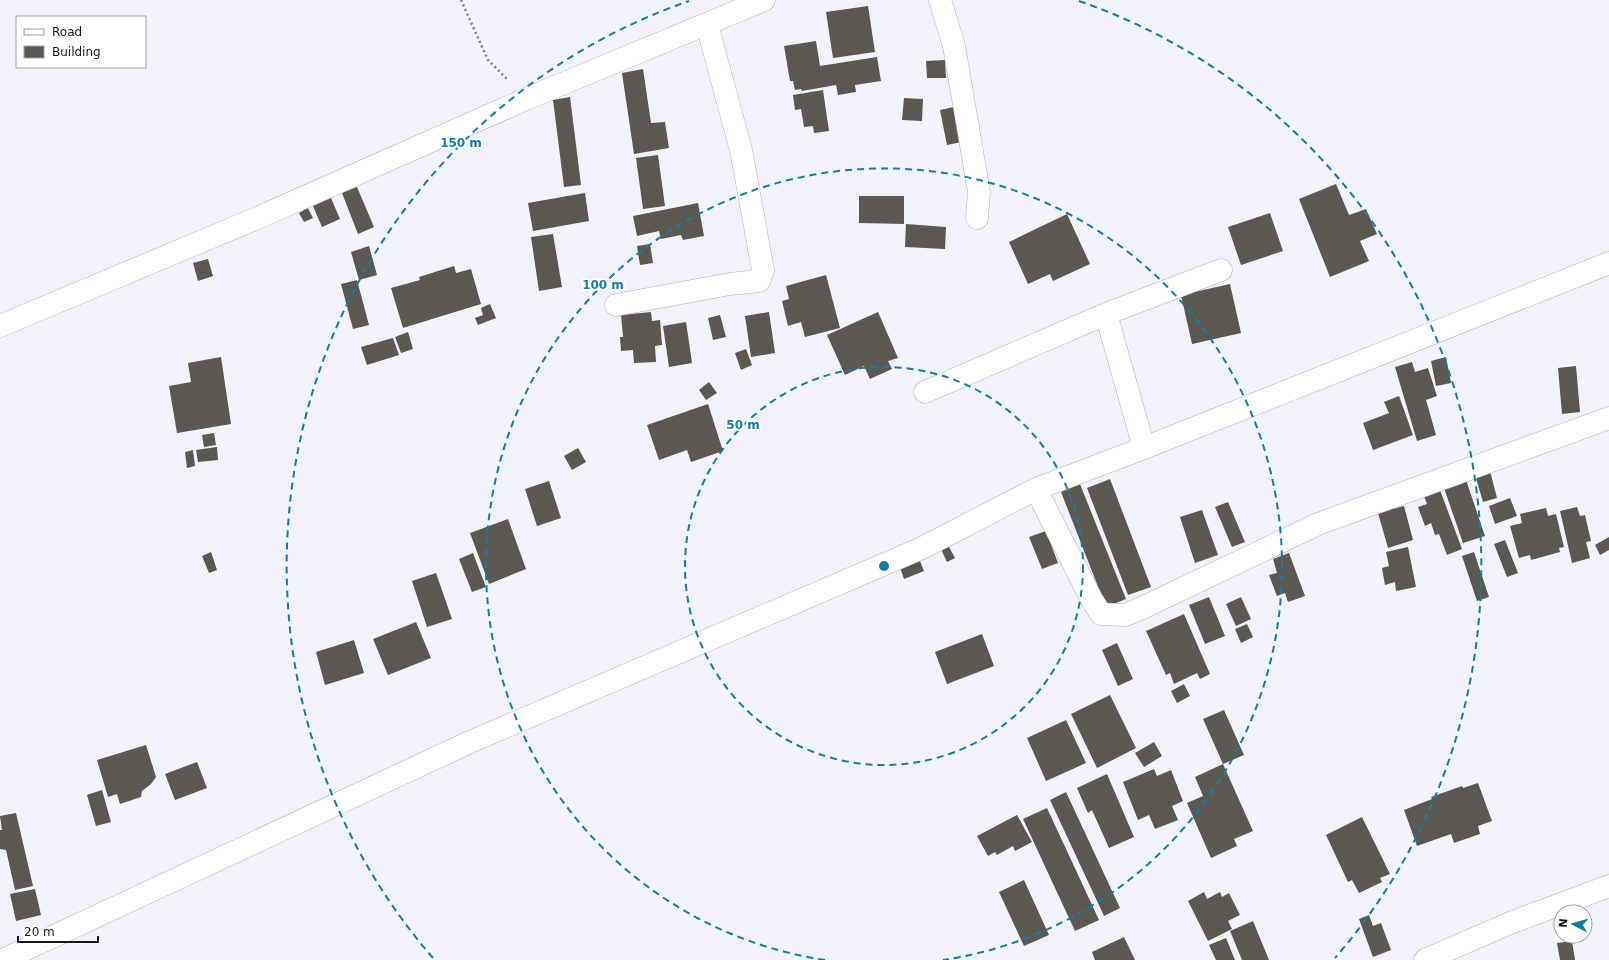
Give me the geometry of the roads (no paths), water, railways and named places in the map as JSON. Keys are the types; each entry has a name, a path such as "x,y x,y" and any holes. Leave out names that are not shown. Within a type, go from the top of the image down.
{"street":[{"path":"0,326 255,219 526,100 764,0"},
{"path":"940,0 954,46 978,184 979,192 977,218"},
{"path":"616,305 759,280 763,270 741,150 707,25"},
{"path":"3,954 470,742 922,548 1036,488 1144,448 1609,263"},
{"path":"925,392 1106,314 1221,270"},
{"path":"1106,314 1144,448"},
{"path":"1036,488 1092,600 1101,614 1125,615 1318,524 1609,418"},
{"path":"1425,960 1510,923 1609,886"}]}
